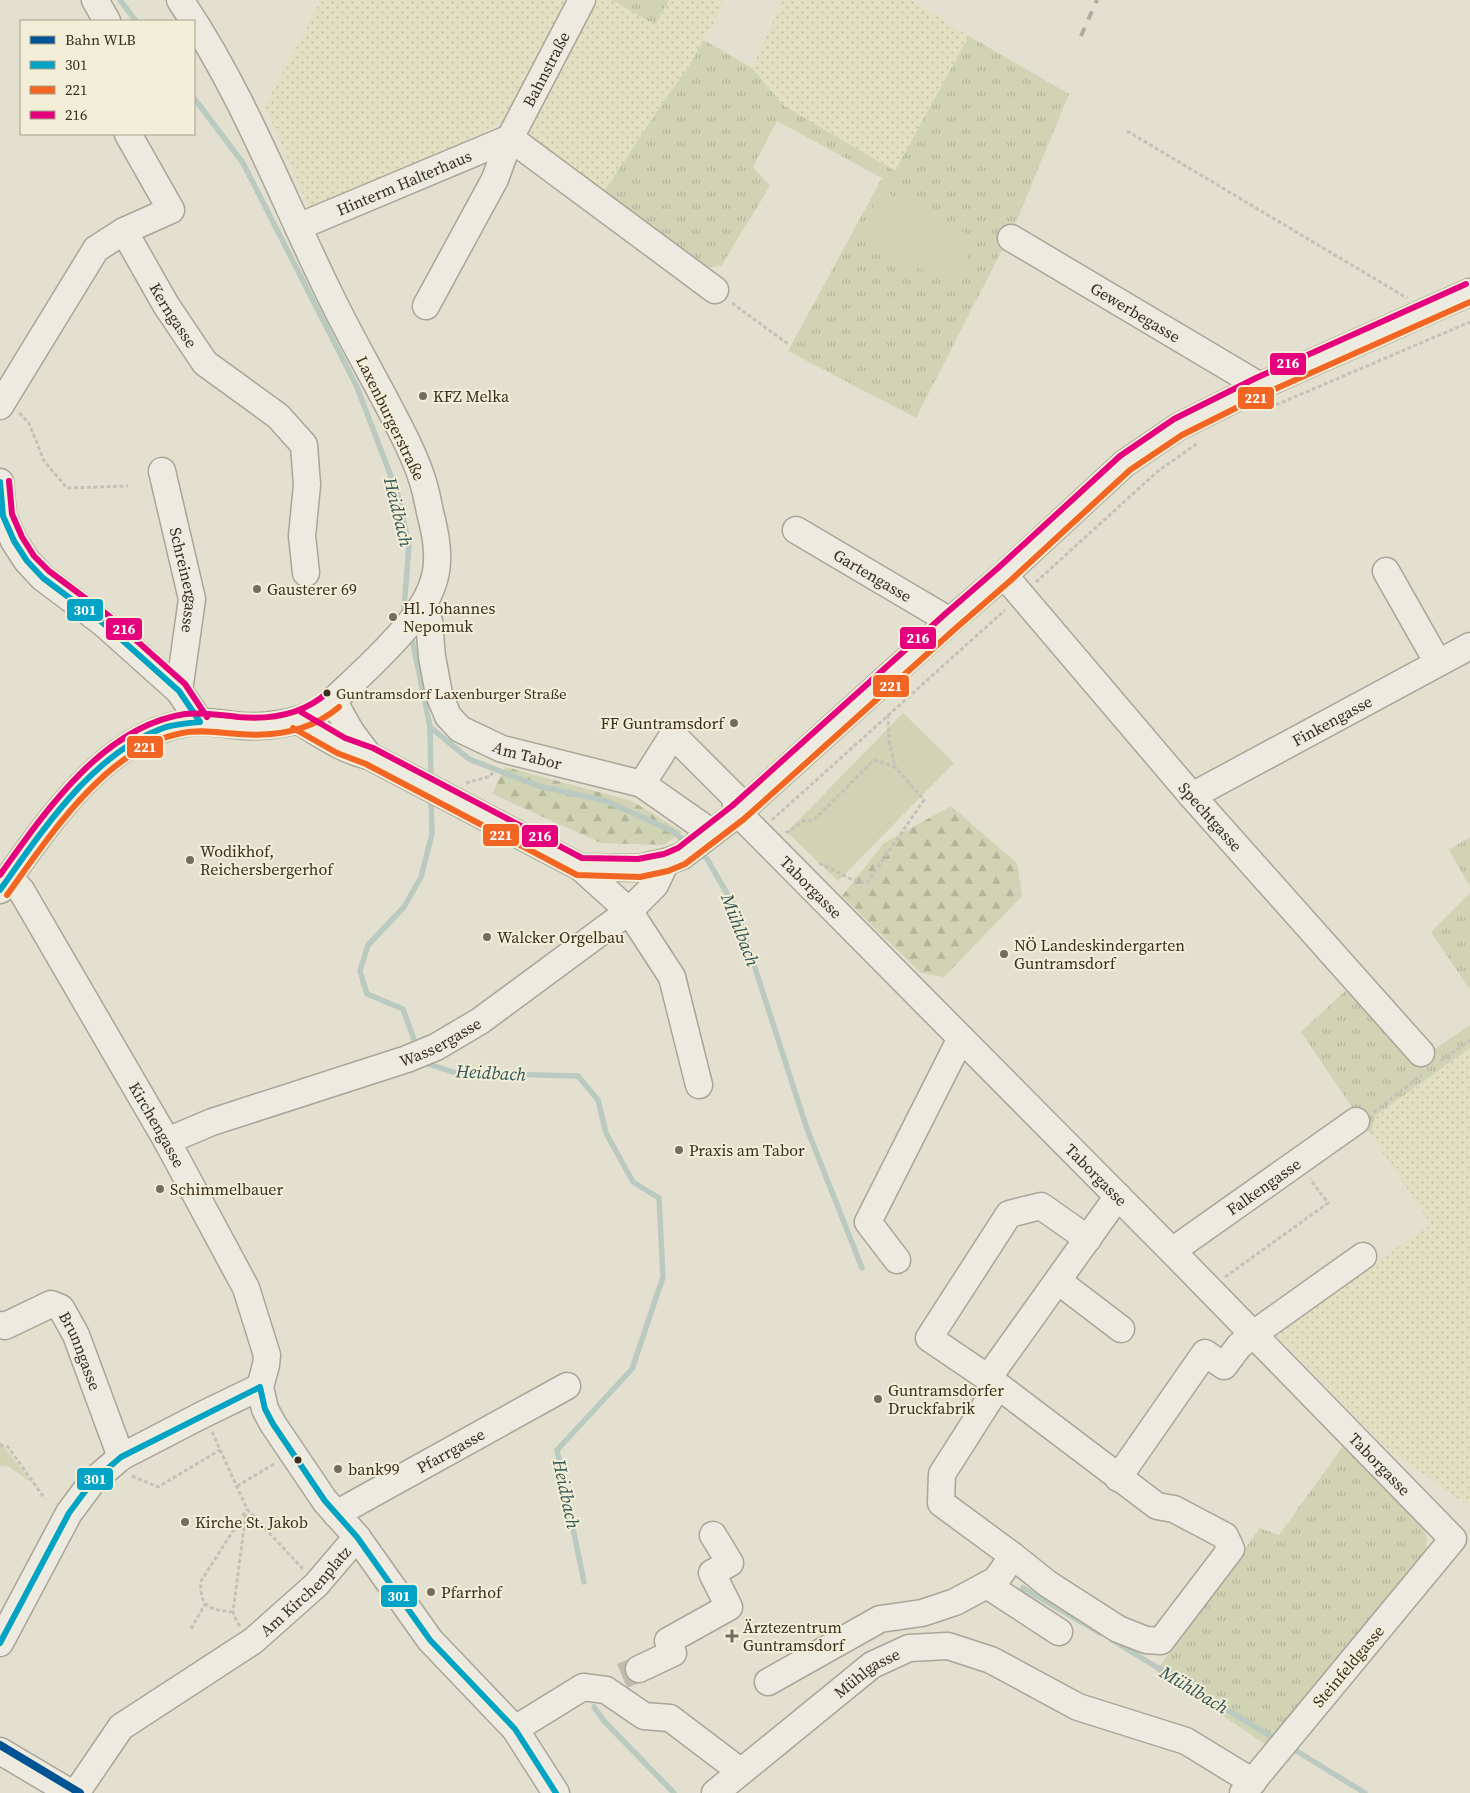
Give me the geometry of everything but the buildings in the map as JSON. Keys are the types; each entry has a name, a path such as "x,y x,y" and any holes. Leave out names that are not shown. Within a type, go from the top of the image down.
{"street":[{"path":"95,0 107,20"},
{"name":"Laxenburgerstraße","path":"180,0 194,20"},
{"name":"Bahnstraße","path":"426,306 495,178 510,138 582,0"},
{"name":"Laxenburgerstraße","path":"5,884 36,839 65,803 92,774 122,750 160,729 180,724 200,722 250,726 277,724 297,720 319,712 394,641 420,611 431,589 437,561 435,531 423,481 401,430 332,298 218,63 195,22"},
{"path":"2,403 96,249 124,231 171,210 129,135"},
{"path":"510,138 715,290"},
{"name":"Hinterm Halterhaus","path":"298,227 510,138"},
{"name":"Kerngasse","path":"124,231 166,305 205,363 278,416 304,445 307,485 302,536 306,573"},
{"name":"Gewerbegasse","path":"1011,238 1260,386"},
{"path":"580,867 639,868 674,859 707,837 738,813 950,621 1004,575 1124,463 1178,427 1260,386 1470,292"},
{"name":"Schreinergasse","path":"162,471 192,599 179,691"},
{"path":"0,482 3,516 14,541 27,561 43,578 103,623 179,691 200,722"},
{"name":"Gartengasse","path":"796,530 950,621"},
{"path":"1386,571 1438,663"},
{"name":"Spechtgasse","path":"1004,575 1192,796 1428,1062"},
{"name":"Am Tabor","path":"420,611 430,621 432,657 439,694 448,716 460,729 502,750 642,784 707,837"},
{"name":"Finkengasse","path":"1192,796 1470,646"},
{"path":"333,700 351,732 369,756"},
{"path":"297,720 345,749 353,753 369,756 580,867 629,912 672,977 701,1066"},
{"path":"642,784 673,735 734,796 738,813"},
{"name":"Taborgasse","path":"738,813 1118,1196 1453,1539"},
{"name":"Wassergasse","path":"167,1141 212,1122 407,1059 436,1046 480,1022 629,912 655,885 674,859"},
{"name":"Kirchengasse","path":"5,884 21,890 167,1141 246,1288 267,1355 260,1387"},
{"path":"897,1260 868,1222 961,1038"},
{"name":"Falkengasse","path":"1172,1252 1352,1123"},
{"path":"1088,1240 1041,1206 1008,1214 929,1338 993,1382 1157,1506 1174,1509 1225,1536 1231,1549 1161,1641 1146,1640 1118,1629 1062,1616 1000,1572 941,1503 942,1474 993,1382 1058,1281 1088,1240 1118,1196"},
{"path":"1118,1478 1206,1352 1224,1366 1239,1346 1252,1334 1363,1256"},
{"path":"1058,1281 1121,1329"},
{"name":"Brunngasse","path":"0,1325 5,1326 51,1304 60,1308 76,1335 116,1462"},
{"name":"Pfarrgasse","path":"336,1514 567,1386"},
{"path":"0,1643 69,1513 92,1482 116,1462 204,1414 260,1387"},
{"name":"Am Kirchenplatz","path":"76,1793 120,1727 253,1640 316,1585 356,1537 336,1514 292,1453 265,1409 260,1387"},
{"path":"595,1688 673,1653 668,1641 729,1607 712,1573 730,1563 713,1535"},
{"path":"356,1537 430,1640 515,1729 556,1793"},
{"name":"Steinfeldgasse","path":"1248,1787 1453,1539"},
{"path":"768,1682 880,1619 922,1613 955,1602 1000,1572 1048,1584 1062,1616"},
{"name":"Mühlgasse","path":"715,1793 735,1767 872,1664 909,1648 948,1646 991,1660 1078,1707 1186,1741 1248,1787"},
{"path":"515,1729 583,1687 595,1688 606,1690 644,1716 670,1718 735,1767"},
{"path":"0,1751 71,1793"}],"path":[{"path":"1127,131 1429,310"},
{"path":"715,290 788,344"},
{"path":"1261,412 1470,322"},
{"path":"2,403 29,423 44,461 67,488 128,486"},
{"path":"766,841 888,715 1158,471 1201,441"},
{"path":"818,862 851,879 867,883 924,800 895,767 889,741 888,715"},
{"path":"766,841 784,834 805,820 814,821 874,760 895,767"},
{"path":"1352,1123 1361,1128 1376,1109 1428,1062 1470,1040"},
{"path":"1208,1289 1328,1203 1297,1162"},
{"path":"204,1414 247,1509 316,1585"},
{"path":"0,1445 8,1447 45,1500"},
{"path":"116,1462 158,1487 220,1450"},
{"path":"236,1486 292,1453"},
{"path":"233,1612 221,1611 206,1604 200,1595 201,1581 247,1509"},
{"path":"247,1509 233,1612 237,1622 253,1640"},
{"path":"191,1628 206,1604"}],"shaded area":[{"path":"321,0 571,0 509,119 312,216 265,106"},
{"path":"594,0 612,0 655,25 669,0 723,0 718,15 687,69 604,192 523,130"},
{"path":"783,0 911,0 969,36 895,172 784,106 752,68"},
{"path":"1470,1048 1470,1507 1389,1450 1275,1334 1431,1224 1371,1135 1375,1117"}],"green space":[{"path":"612,0 669,0 655,25"},
{"path":"969,36 1069,94 1015,225 916,418 788,351 882,178 777,121 753,167 770,186 721,266 701,268 604,192 687,69 704,40 752,68 784,106 895,171"},
{"path":"882,190 977,239 953,286 858,237"},
{"path":"903,713 954,763 838,881 787,832"},
{"path":"505,767 632,801 682,832 664,845 601,843 492,794"},
{"path":"951,806 1017,863 1022,896 944,977 921,973 842,896 884,843"},
{"path":"1470,837 1470,887 1449,850"},
{"path":"1470,893 1470,990 1431,932"},
{"path":"1346,990 1414,1063 1470,1025 1470,1048 1375,1116 1371,1135 1301,1032"},
{"path":"0,1440 31,1482 8,1466 0,1466"},
{"path":"1343,1446 1420,1520 1427,1538 1426,1552 1268,1746 1156,1671 1260,1528 1279,1535"}],"waterway":[{"name":"Heidbach","path":"120,0 135,20"},
{"name":"Heidbach","path":"195,99 243,163 357,387 398,495 409,545 404,608 406,615"},
{"name":"Heidbach","path":"411,634 430,727 431,780"},
{"name":"Mühlbach","path":"430,727 469,759 538,786 606,801 672,831 687,843"},
{"name":"Heidbach","path":"417,1048 403,1009 367,994 360,971 368,945 404,907 421,877 432,834 431,797"},
{"name":"Mühlbach","path":"698,851 707,859 736,909 806,1126 862,1268"},
{"name":"Heidbach","path":"422,1062 456,1073 578,1076 598,1100 606,1133 633,1182 659,1198 663,1277 632,1369 557,1450 584,1582"},
{"name":"Mühlbach","path":"1023,1588 1100,1633"},
{"name":"Mühlbach","path":"1112,1640 1277,1740"},
{"name":"Heidbach","path":"594,1707 604,1721 674,1793"},
{"name":"Mühlbach","path":"1290,1747 1365,1793"}],"tunnel":[{"path":"622,1676 639,1669"}],"railway":[{"path":"1081,36 1097,0"}],"rail line":[{"name":"WLB","path":"0,1745 80,1793"}],"transit line":[{"name":"216","path":"301,712 345,738 373,748 582,858 638,859 664,854 678,848 732,806 1120,456 1174,419 1256,378 1466,284"},
{"name":"221","path":"293,728 337,753 366,764 577,875 640,877 668,871 685,864 744,819 1010,581 1130,470 1182,435 1264,394 1470,302"},
{"name":"216","path":"9,481 12,514 22,537 34,556 49,571 109,616 185,684 207,717"},
{"name":"301","path":"0,482 3,516 14,541 27,561 43,578 103,623 179,691 200,722"},
{"name":"216","path":"0,875 36,825 78,776 102,754 128,736 155,722 185,714 250,718 274,717 297,711 327,693"},
{"name":"221","path":"7,895 61,822 82,798 104,775 129,756 155,742 182,733 203,731 252,735 292,731 317,722 339,707"},
{"name":"301","path":"0,890 72,795 116,754 140,738 166,727 200,722"},
{"name":"301","path":"260,1387 265,1409 273,1424 325,1501 357,1537 430,1640 515,1729 556,1793"},
{"name":"301","path":"0,1643 69,1513 92,1482 121,1457 260,1387"}],"place":[{"name":"KFZ Melka","path":"423,396"},
{"name":"Gausterer 69","path":"257,589"},
{"name":"Hl. Johannes Nepomuk","path":"393,617"},
{"name":"Guntramsdorf Laxenburger Straße","path":"327,693"},
{"name":"FF Guntramsdorf","path":"734,723"},
{"name":"Wodikhof, Reichersbergerhof","path":"190,860"},
{"name":"Walcker Orgelbau","path":"487,937"},
{"name":"NÖ Landeskindergarten Guntramsdorf","path":"1004,954"},
{"name":"Praxis am Tabor","path":"679,1150"},
{"name":"Schimmelbauer","path":"160,1189"},
{"name":"Guntramsdorfer Druckfabrik","path":"878,1399"},
{"name":"bank99","path":"338,1469"},
{"name":"Kirche St. Jakob","path":"185,1522"},
{"name":"Pfarrhof","path":"431,1592"},
{"name":"Ärztezentrum Guntramsdorf","path":"732,1636"}]}
